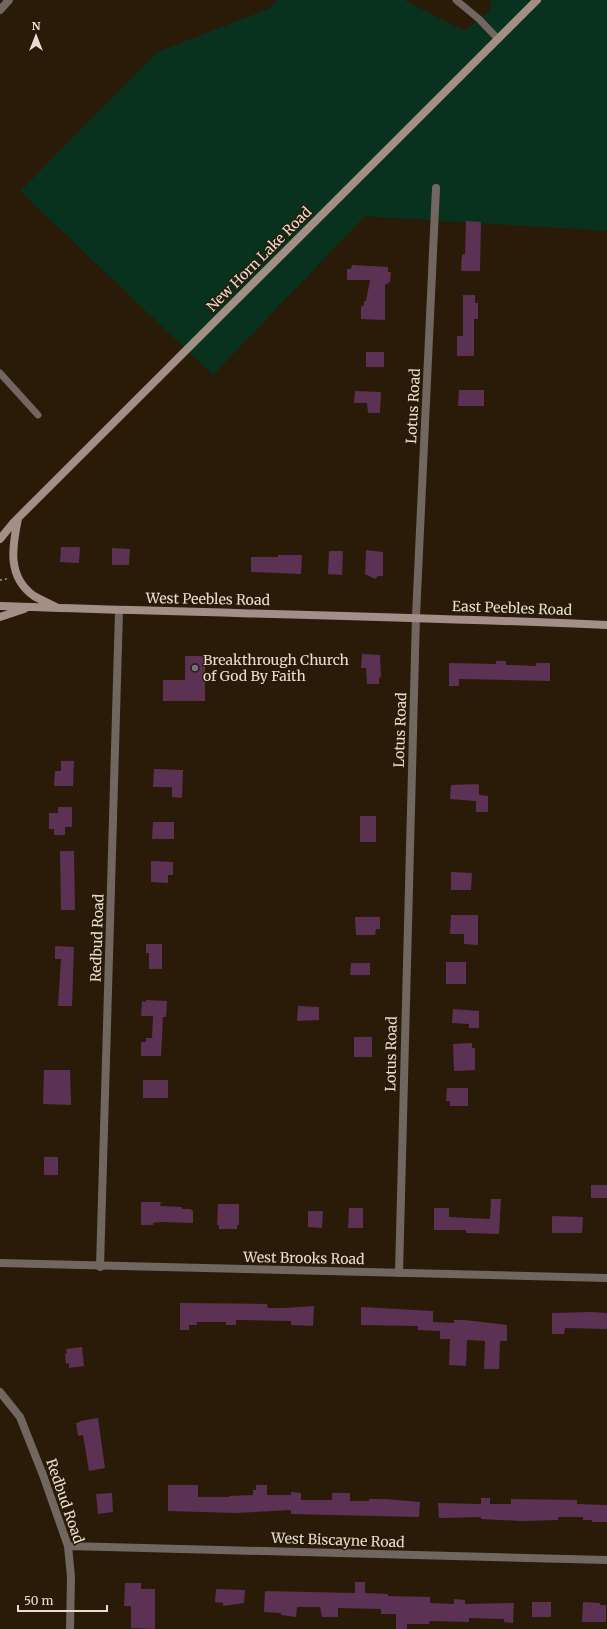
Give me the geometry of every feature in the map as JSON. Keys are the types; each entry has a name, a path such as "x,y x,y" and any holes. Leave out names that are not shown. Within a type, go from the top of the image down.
{"main road":[{"name":"New Horn Lake Road","path":"0,538 18,518 537,0"},
{"path":"18,518 12,546 14,568 22,582 33,595 59,608"},
{"name":"West Peebles Road","path":"0,606 119,611 416,616"},
{"path":"0,617 31,607"},
{"name":"East Peebles Road","path":"416,616 607,625"}],"street":[{"path":"0,10 9,0"},
{"name":"Lotus Road","path":"399,1273 416,616 436,188"},
{"name":"Redbud Road","path":"100,1267 119,611"},
{"name":"West Brooks Road","path":"0,1263 100,1267 607,1278"},
{"name":"Redbud Road","path":"0,1392 20,1417 43,1475 68,1546 71,1570 70,1629"},
{"name":"West Biscayne Road","path":"68,1546 607,1560"}],"lane":[{"path":"456,0 479,19 498,39"},
{"path":"0,373 38,414"}],"path":[{"path":"0,580 8,579"}],"green space":[{"path":"277,0 404,0 465,31 489,11 492,0 607,0 607,231 365,216 213,375 20,191 157,52 268,9"}],"building":[{"path":"466,221 481,222 480,271 462,271 461,269 462,255 465,254"},
{"path":"352,265 388,267 388,272 391,272 390,282 385,285 385,320 361,319 361,307 364,305 364,301 366,301 370,280 347,280 347,269 351,269"},
{"path":"463,295 475,295 475,303 478,303 478,319 474,319 474,356 457,356 457,336 463,336"},
{"path":"366,352 384,352 384,367 366,367"},
{"path":"459,390 484,390 484,406 458,406"},
{"path":"355,391 381,392 380,413 368,413 367,403 354,403"},
{"path":"61,547 80,547 79,563 60,562"},
{"path":"112,548 130,549 129,565 112,565"},
{"path":"366,550 383,552 383,576 378,576 375,579 365,574"},
{"path":"329,551 343,551 342,575 328,574"},
{"path":"278,555 302,555 301,574 251,572 251,557 278,557"},
{"path":"362,654 380,655 381,678 379,677 379,684 367,684 366,668 361,668"},
{"name":"Breakthrough Church of God By Faith","path":"185,656 205,656 205,701 163,701 163,680 185,680"},
{"path":"496,661 506,661 506,665 536,666 536,663 550,663 550,681 459,679 459,686 449,686 449,663 496,664"},
{"path":"61,761 74,761 73,786 54,786 55,771 61,771"},
{"path":"154,769 183,770 182,798 172,797 172,787 153,787"},
{"path":"451,785 479,785 479,795 488,796 488,812 476,812 476,801 450,799"},
{"path":"58,807 72,807 72,827 65,827 65,835 54,835 54,829 49,829 49,813 58,813"},
{"path":"360,816 376,816 376,842 360,842"},
{"path":"153,822 174,822 174,839 152,839"},
{"path":"60,851 74,851 75,910 61,910"},
{"path":"151,861 173,862 173,875 168,875 168,883 151,882"},
{"path":"451,872 472,873 471,890 451,890"},
{"path":"451,915 478,915 478,945 464,944 464,934 450,934"},
{"path":"355,917 380,917 380,929 376,929 375,935 356,935"},
{"path":"146,944 162,944 162,969 149,969 149,953 146,953"},
{"path":"55,946 74,947 72,1006 58,1006 61,959 55,959"},
{"path":"446,962 466,962 466,984 446,984"},
{"path":"351,963 370,963 370,975 350,975"},
{"path":"146,1000 167,1001 166,1017 163,1017 161,1056 141,1056 141,1042 146,1042 146,1038 152,1038 153,1016 141,1016 142,1001 146,1002"},
{"path":"298,1006 319,1007 319,1020 297,1021"},
{"path":"453,1009 479,1011 479,1028 469,1028 469,1024 452,1023"},
{"path":"354,1037 372,1037 372,1057 354,1057"},
{"path":"472,1043 472,1048 475,1048 475,1070 454,1071 453,1044"},
{"path":"44,1070 70,1070 71,1105 43,1104"},
{"path":"143,1080 168,1080 168,1098 143,1098"},
{"path":"447,1088 468,1088 468,1106 450,1106 450,1101 446,1101"},
{"path":"44,1157 58,1157 58,1175 44,1175"},
{"path":"591,1185 607,1185 607,1198 591,1198"},
{"path":"491,1199 501,1199 499,1234 466,1233 466,1230 434,1230 434,1208 449,1208 449,1217 490,1219"},
{"path":"141,1202 161,1202 160,1206 190,1209 193,1211 193,1223 160,1222 153,1223 153,1225 141,1225"},
{"path":"218,1204 239,1204 239,1225 237,1225 237,1229 219,1229 219,1225 217,1225"},
{"path":"349,1208 363,1208 363,1228 348,1228"},
{"path":"308,1211 323,1211 322,1228 308,1227"},
{"path":"552,1216 583,1217 582,1233 552,1233"},
{"path":"180,1303 267,1304 268,1308 314,1306 313,1326 291,1325 291,1321 236,1320 236,1325 226,1325 226,1322 197,1322 197,1325 189,1325 189,1330 180,1330"},
{"path":"361,1307 433,1311 433,1322 454,1323 454,1320 465,1320 507,1325 507,1341 500,1341 499,1369 484,1369 485,1341 467,1340 466,1366 449,1365 450,1339 440,1339 440,1331 418,1330 418,1326 361,1325"},
{"path":"552,1313 607,1313 607,1329 565,1328 564,1334 552,1334"},
{"path":"82,1347 84,1366 69,1368 69,1363 66,1364 66,1349"},
{"path":"98,1418 105,1468 89,1471 83,1435 78,1436 76,1423"},
{"path":"168,1485 198,1485 198,1497 253,1495 253,1490 256,1490 256,1485 267,1485 267,1495 291,1495 291,1492 301,1493 301,1500 332,1500 332,1493 350,1493 350,1501 386,1499 420,1502 419,1517 291,1514 291,1510 235,1513 168,1511"},
{"path":"112,1493 113,1512 98,1514 96,1494"},
{"path":"481,1498 490,1498 490,1504 511,1504 511,1499 577,1500 577,1504 607,1505 607,1522 592,1522 592,1520 583,1520 583,1517 558,1517 558,1520 522,1521 481,1519 481,1517 439,1518 438,1503 481,1504"},
{"path":"355,1582 365,1582 365,1593 388,1594 388,1596 430,1597 430,1603 454,1604 454,1599 465,1600 465,1604 514,1603 513,1623 504,1622 504,1619 469,1618 469,1622 430,1621 429,1624 407,1624 407,1629 396,1629 396,1614 381,1614 381,1609 338,1608 338,1617 322,1617 320,1607 297,1607 296,1617 281,1615 281,1613 264,1612 265,1591 355,1593"},
{"path":"125,1583 141,1583 141,1589 155,1589 155,1629 131,1628 131,1606 124,1606"},
{"path":"216,1589 245,1590 244,1603 223,1606 223,1603 215,1602"},
{"path":"532,1602 551,1602 551,1617 532,1617"},
{"path":"583,1602 600,1603 600,1605 606,1605 606,1622 582,1622"}],"place":[{"name":"Breakthrough Church of God By Faith","path":"195,668"}]}
